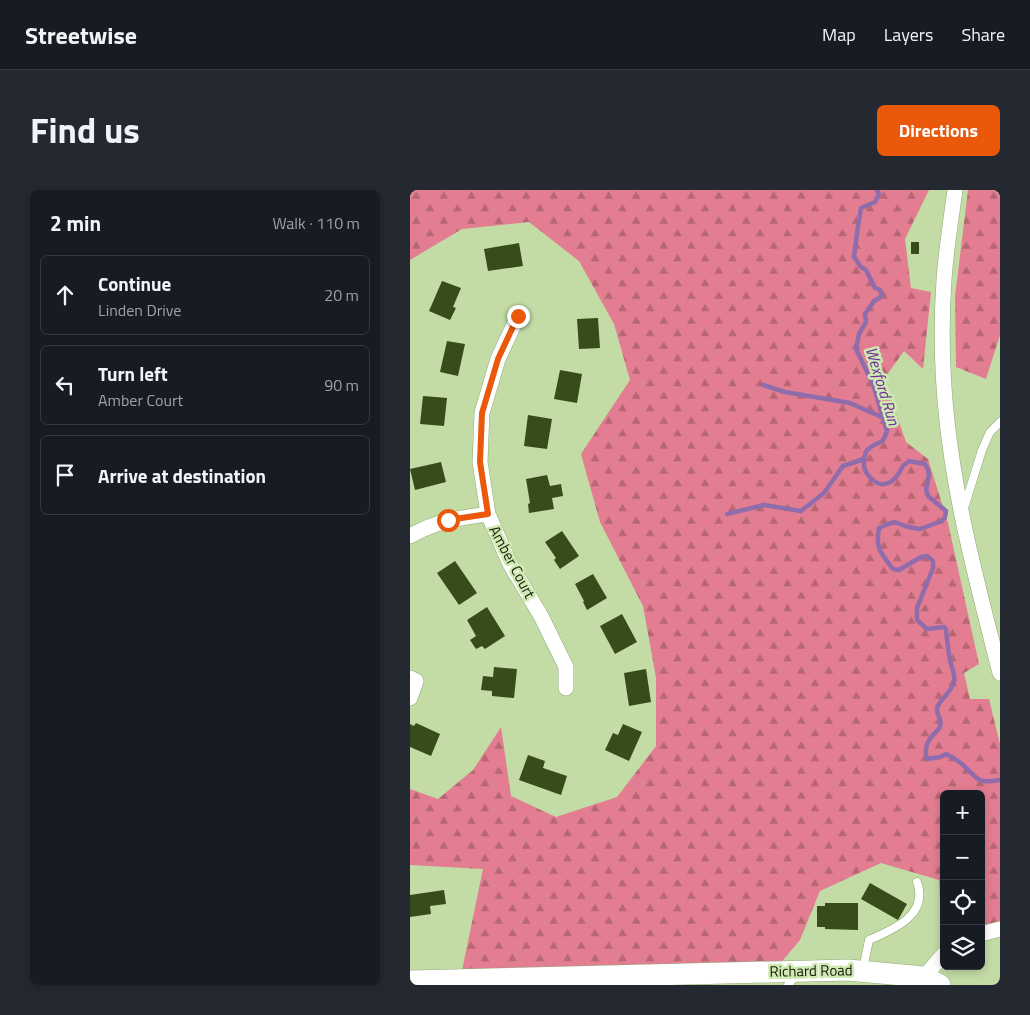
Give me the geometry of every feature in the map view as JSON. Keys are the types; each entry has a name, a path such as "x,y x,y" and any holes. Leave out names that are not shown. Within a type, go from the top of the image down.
{"street":[{"path":"955,190 944,280 944,370 947,420 962,512 1000,673"},
{"name":"Amber Court","path":"518,316 498,359 482,413 480,462 488,514 510,564 541,616 566,667 566,688"},
{"path":"410,536 448,520 488,514"},
{"path":"410,678 416,681 410,698"},
{"path":"985,933 1000,929"},
{"path":"932,981 940,963"},
{"name":"Richard Road","path":"410,981 793,978 848,970 932,981"}],"lane":[{"path":"962,512 982,450 990,432 1000,422"},
{"path":"863,971 869,940 903,924 916,910 921,891 918,882"}],"green space":[{"path":"410,190 929,190 905,239 911,288 931,292 923,369 904,351 884,379 906,442 928,459 948,523 979,664 964,673 970,699 989,699 1000,744 1000,922 985,924 985,790 940,790 940,898 939,880 881,863 820,891 800,940 773,972 460,980 483,869 410,865 410,789 438,799 473,770 501,727 511,796 556,817 617,797 656,746 656,678 643,606 600,522 581,454 630,380 614,324 579,261 529,222 462,229 410,260"},
{"path":"968,190 1000,190 1000,335 986,379 956,367 955,297"}],"building":[{"path":"911,242 919,242 919,254 911,254"},
{"path":"519,243 523,266 488,271 484,249"},
{"path":"442,281 461,288 453,307 456,308 450,320 429,311"},
{"path":"598,318 600,348 579,349 577,319"},
{"path":"447,341 465,344 458,376 440,372"},
{"path":"560,370 582,374 577,403 554,399"},
{"path":"423,396 447,398 444,426 420,424"},
{"path":"528,415 552,419 547,449 524,446"},
{"path":"441,462 446,482 415,490 410,469"},
{"path":"547,475 550,486 561,484 563,496 552,498 554,509 529,513 528,504 530,503 526,479"},
{"path":"562,531 579,556 560,569 554,560 556,558 545,542"},
{"path":"455,561 477,593 459,605 437,573"},
{"path":"593,574 607,598 587,610 575,584"},
{"path":"487,607 505,636 485,649 482,646 476,649 470,640 476,636 467,620"},
{"path":"622,614 637,642 615,654 600,626"},
{"path":"494,667 517,669 514,698 492,696 492,691 481,690 483,676 493,677"},
{"path":"646,669 651,702 629,706 624,673"},
{"path":"416,723 440,734 431,756 410,747 410,724 414,726"},
{"path":"623,724 642,732 629,761 605,750 613,733 618,735"},
{"path":"528,755 545,761 543,768 567,776 561,795 519,780"},
{"path":"870,883 907,904 898,920 861,899"},
{"path":"444,890 446,904 430,906 431,914 410,917 410,895"},
{"path":"825,903 858,903 858,930 817,927 817,906 825,906"}],"waterway":[{"name":"Wexford Run","path":"877,190 879,194 875,202 861,208 854,257 861,267 866,270 875,288 880,290 882,295 874,301 865,314 866,322 859,334 856,349 873,384 887,431 882,441 867,450 864,467 866,473 872,479 880,484 884,484 892,481 909,461 925,464 929,475 926,490 928,496 946,511 942,521 920,529 895,522 879,528 879,546 882,555 893,569 899,570 921,557 927,556 933,561 933,568 917,608 917,620 927,629 944,627 946,629 954,680 950,690 937,708 941,724 927,743 927,759 946,754 957,760 982,781 1000,780"},
{"path":"763,385 785,392 850,403 884,418"},
{"path":"727,514 764,505 801,511 824,493 843,466 864,459"}],"route":[{"path":"448,520 488,514 480,462 482,413 498,359 518,316"}]}
